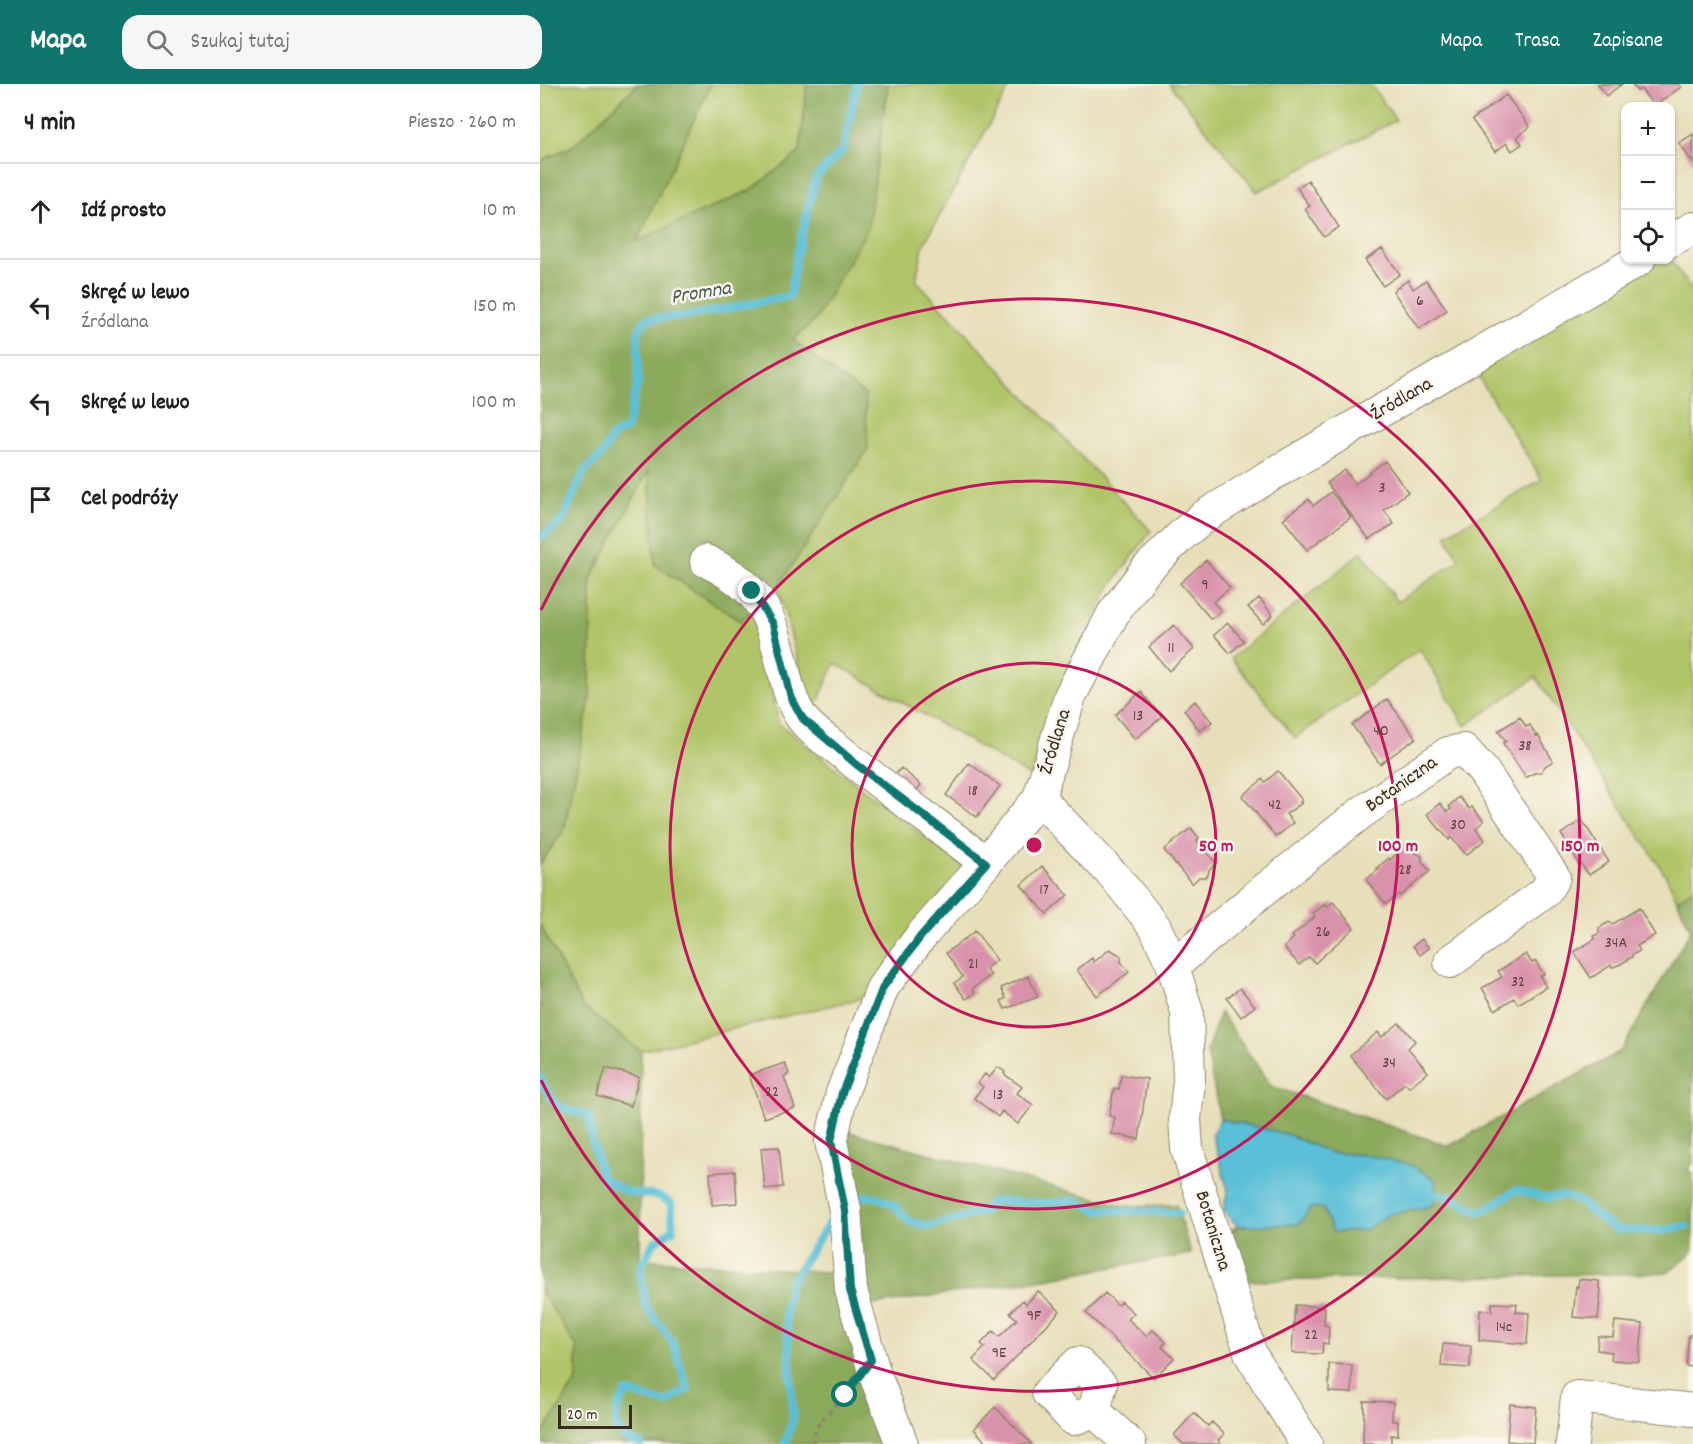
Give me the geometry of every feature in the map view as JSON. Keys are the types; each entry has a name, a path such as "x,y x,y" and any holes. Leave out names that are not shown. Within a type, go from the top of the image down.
{"street":[{"name":"Źródlana","path":"902,1444 871,1360 850,1290 845,1210 831,1141 842,1093 883,987 921,936 986,863 1039,798 1070,696 1113,614 1145,571 1203,517 1632,264"},
{"path":"706,561 723,569 752,591 762,605 773,624 791,697 803,719 856,764 986,863"},
{"name":"Botaniczna","path":"1173,966 1361,813 1448,753 1464,750 1484,771 1554,877 1545,892 1450,962"},
{"name":"Botaniczna","path":"1039,798 1115,878 1155,927 1173,966 1187,1012 1189,1081 1185,1119 1187,1149 1251,1355 1306,1444"},
{"path":"1572,1444 1576,1397 1693,1410"},
{"path":"1094,1411 1130,1444"}],"path":[{"path":"813,1444 816,1426 845,1395 871,1360"}],"green space":[{"path":"540,84 638,84 573,146 540,161"},
{"path":"638,84 711,84 637,241 751,190 800,152 807,84 888,84 868,228 816,319 793,340 865,395 868,449 778,587 740,621 655,565 649,470 591,579 590,699 564,830 540,864 540,161 573,146"},
{"path":"711,84 807,84 800,152 751,190 636,242"},
{"path":"888,84 1011,84 923,246 916,280 1151,531 1110,587 1062,683 1031,777 835,663 812,715 778,587 818,525 865,395 793,340 816,319"},
{"path":"1169,84 1370,84 1396,120 1257,192"},
{"path":"1645,264 1673,264 1693,292 1693,889 1677,900 1666,876 1536,677 1465,726 1420,649 1295,738 1231,658 1362,552 1397,602 1459,560 1446,535 1542,480 1473,368"},
{"path":"650,468 711,601 740,621 752,610 779,724 963,867 862,998 641,1051 583,1007 540,925 540,864 564,830 590,699 591,579"},
{"path":"1693,889 1693,1163 1687,1170 1693,1173 1693,1252 1666,1273 1249,1281 1227,1233 1238,1226 1299,1224 1311,1207 1323,1208 1333,1232 1365,1230 1390,1214 1433,1206 1367,1155 1331,1153 1286,1134 1220,1119 1207,1051 1220,1012 1271,1086 1449,1146 1621,1051 1691,930 1677,900"},
{"path":"540,925 583,1007 641,1051 640,1259 839,1273 852,1339 871,1412 886,1444 540,1444 540,1438 577,1380 577,1347 540,1289"},
{"path":"846,1131 1124,1206 1176,1205 1191,1254 866,1306"},
{"path":"540,1289 577,1347 577,1380 540,1438"}],"water":[{"path":"1220,1119 1286,1134 1331,1153 1367,1155 1408,1164 1435,1179 1436,1194 1433,1206 1390,1214 1365,1230 1333,1232 1323,1208 1311,1208 1299,1224 1238,1226 1223,1211 1228,1190 1212,1134"}],"building":[{"path":"1598,84 1622,84 1606,96"},
{"path":"1632,84 1679,84 1681,87 1660,102 1651,102 1641,89 1637,91"},
{"path":"1506,95 1530,127 1517,137 1522,144 1512,151 1507,143 1495,152 1472,120"},
{"path":"1693,134 1693,163 1679,143"},
{"path":"1308,180 1339,227 1324,237 1305,209 1310,206 1297,188"},
{"path":"1382,249 1400,274 1383,286 1365,260"},
{"path":"1408,280 1413,289 1426,280 1447,310 1419,329 1393,291"},
{"path":"1385,461 1408,492 1384,510 1394,524 1369,539 1327,483 1345,470 1355,484"},
{"path":"1331,492 1351,517 1307,550 1283,519 1309,499 1313,506"},
{"path":"1206,560 1230,588 1213,602 1221,611 1211,619 1180,583"},
{"path":"1259,598 1273,615 1263,624 1248,607"},
{"path":"1228,623 1244,641 1230,653 1214,635"},
{"path":"1174,625 1194,649 1169,671 1149,647"},
{"path":"1141,692 1162,717 1135,739 1115,715"},
{"path":"1387,699 1416,738 1380,764 1352,725"},
{"path":"1195,701 1212,722 1200,731 1184,710"},
{"path":"1520,717 1526,727 1530,725 1536,736 1538,735 1553,761 1541,772 1526,778 1503,743 1506,741 1498,731"},
{"path":"969,763 1000,786 977,817 946,795"},
{"path":"901,768 921,785 913,795 892,778"},
{"path":"1278,771 1302,803 1286,814 1293,823 1276,837 1242,796 1263,779 1265,782"},
{"path":"1459,797 1484,821 1476,828 1485,840 1466,855 1451,837 1449,840 1427,814 1440,803 1447,812 1451,809 1449,806"},
{"path":"1582,820 1609,862 1589,875 1581,864 1578,864 1561,834"},
{"path":"1191,828 1199,838 1197,841 1216,863 1209,870 1208,875 1199,877 1192,884 1164,850"},
{"path":"1407,843 1415,853 1422,856 1422,862 1430,871 1400,896 1399,894 1386,904 1366,880"},
{"path":"1042,866 1068,895 1047,914 1021,885"},
{"path":"1333,902 1354,928 1315,963 1309,957 1299,965 1284,947 1294,938 1292,936 1315,917 1313,914 1325,904 1327,907"},
{"path":"1639,908 1655,935 1637,946 1640,951 1632,957 1619,965 1612,967 1611,965 1591,978 1574,952 1595,939 1594,936 1599,933 1599,928 1609,922 1613,924"},
{"path":"975,931 997,960 985,969 991,975 972,989 975,993 966,999 954,983 963,977 946,953"},
{"path":"1422,939 1429,948 1420,955 1413,946"},
{"path":"1110,949 1121,956 1121,962 1129,972 1097,996 1077,970 1092,958 1094,962"},
{"path":"1526,954 1532,963 1536,961 1544,974 1540,976 1546,987 1518,1004 1514,998 1495,1010 1482,988 1502,977 1498,971"},
{"path":"1028,976 1038,997 1005,1009 1001,1001 1006,998 1001,988"},
{"path":"1240,988 1255,1006 1241,1017 1227,998"},
{"path":"1399,1023 1415,1041 1408,1048 1428,1072 1409,1087 1405,1083 1386,1099 1350,1055 1378,1032 1382,1037"},
{"path":"785,1063 789,1074 784,1077 795,1108 764,1118 749,1075"},
{"path":"998,1067 1022,1087 1017,1093 1033,1105 1018,1124 1002,1111 998,1117 974,1098 983,1087 978,1083 985,1074 989,1078"},
{"path":"606,1068 639,1077 631,1106 597,1096"},
{"path":"1121,1075 1147,1079 1139,1139 1112,1134 1115,1117 1109,1116 1114,1088 1119,1089"},
{"path":"779,1147 783,1187 765,1189 761,1148"},
{"path":"735,1171 737,1203 712,1205 710,1173"},
{"path":"1579,1279 1599,1281 1599,1289 1601,1289 1598,1319 1573,1317 1576,1286 1578,1287"},
{"path":"1038,1291 1060,1311 994,1380 973,1360 985,1347 981,1344 993,1331 999,1337 1017,1319 1010,1313 1023,1300 1026,1304"},
{"path":"1105,1293 1118,1305 1121,1301 1134,1313 1128,1319 1146,1336 1153,1330 1166,1342 1162,1347 1174,1358 1154,1378 1086,1313"},
{"path":"1492,1303 1517,1304 1516,1312 1529,1313 1527,1344 1479,1340 1480,1310 1492,1311"},
{"path":"1295,1305 1325,1307 1324,1325 1329,1326 1328,1344 1323,1343 1322,1354 1292,1353"},
{"path":"1615,1321 1643,1324 1639,1362 1611,1360 1612,1352 1597,1350 1598,1336 1613,1337"},
{"path":"1689,1335 1693,1335 1693,1367 1686,1366"},
{"path":"1443,1344 1471,1346 1470,1368 1441,1366"},
{"path":"1329,1364 1352,1365 1352,1393 1329,1392"},
{"path":"1364,1401 1393,1402 1392,1421 1398,1421 1398,1435 1391,1435 1391,1444 1363,1444"},
{"path":"1510,1404 1536,1407 1533,1443 1507,1441"},
{"path":"995,1407 1032,1444 982,1444 984,1440 974,1429"},
{"path":"1194,1413 1208,1426 1212,1422 1224,1434 1218,1440 1221,1444 1183,1444 1174,1435"}],"waterway":[{"name":"Promna","path":"540,538 562,521 584,472 602,455 613,436 627,428 638,382 638,332 646,319 689,316 790,296 797,253 816,177 843,150 857,84"},
{"name":"Promna","path":"540,1077 548,1094 557,1105 588,1115 602,1178 627,1192 659,1196 671,1203 673,1230 654,1242 640,1269 646,1307 672,1341 688,1389 666,1403 626,1392 617,1410 616,1427 627,1439 641,1444"},
{"path":"1436,1194 1453,1199 1480,1212 1516,1190 1547,1198 1563,1196 1579,1201 1617,1230 1661,1231 1686,1226"},
{"path":"855,1196 878,1197 896,1207 910,1222 930,1226 983,1212 993,1201 1053,1203 1075,1200 1096,1210 1179,1213"},
{"path":"785,1444 793,1420 785,1312 790,1283 835,1214"}],"route":[{"path":"752,591 773,624 791,697 803,719 856,764 986,863 921,936 883,987 842,1093 831,1141 845,1210 850,1290 871,1360 845,1395"}]}
